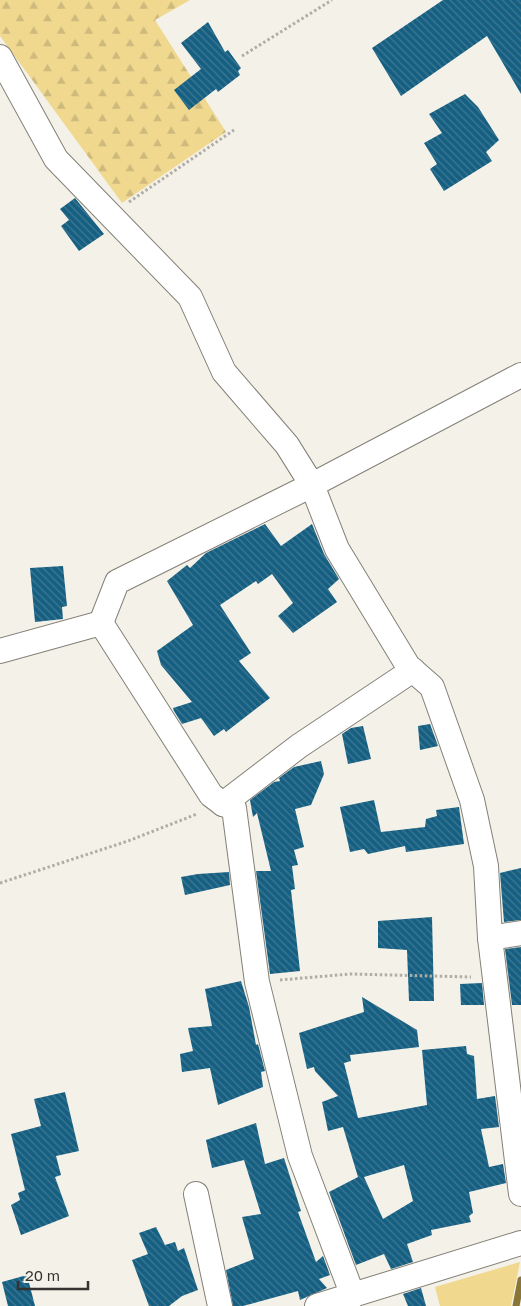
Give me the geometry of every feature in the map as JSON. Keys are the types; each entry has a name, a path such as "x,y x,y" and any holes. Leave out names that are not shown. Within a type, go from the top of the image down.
{"street":[{"path":"0,57 56,159 190,297 224,372 287,445 312,485 337,549 408,666 432,687 472,800 486,866 490,938 521,1194"},
{"path":"101,623 117,582 312,485 521,375"},
{"path":"0,651 101,623"},
{"path":"101,623 211,795 223,804 234,808 257,982 337,1302 521,1243"},
{"path":"223,804 299,746 413,670"},
{"path":"490,938 521,933"},
{"path":"196,1194 220,1306"}],"path":[{"path":"242,56 332,0"},
{"path":"110,215 234,130"},
{"path":"0,884 128,841 223,804"},
{"path":"257,982 350,974 495,978"}],"green space":[{"path":"0,0 190,0 155,20 226,132 122,203 0,36"},
{"path":"520,1262 511,1306 440,1306 435,1287"}],"building":[{"path":"443,0 521,0 521,94 487,36 401,96 372,48"},
{"path":"208,22 225,52 228,50 241,68 238,71 240,75 218,92 216,89 189,110 174,90 201,69 181,43"},
{"path":"465,94 478,107 499,140 486,152 492,161 444,191 430,169 437,164 424,143 442,133 429,114"},
{"path":"75,198 104,234 79,251 61,226 69,220 60,209"},
{"path":"265,524 281,546 312,524 324,554 339,579 328,589 337,602 293,633 278,616 293,603 272,574 258,584 256,581 220,605 251,653 239,661 270,698 226,732 224,729 214,736 201,718 182,724 173,708 192,702 161,665 157,651 193,625 167,581 187,565 190,568 206,553"},
{"path":"63,566 67,606 62,607 63,619 35,622 30,568"},
{"path":"430,724 438,746 420,750 418,726"},
{"path":"363,726 371,759 348,764 342,734 351,728"},
{"path":"321,761 324,774 311,805 295,809 304,847 294,850 298,865 292,866 295,889 291,890 300,971 270,974 256,871 271,871 257,813 253,817 250,800 274,782 280,781 279,778 294,767"},
{"path":"374,800 381,832 425,827 426,819 437,816 436,810 459,807 464,844 406,852 405,846 368,854 364,849 350,852 340,807"},
{"path":"521,868 521,920 504,922 500,873"},
{"path":"229,872 230,885 185,895 181,877"},
{"path":"432,917 434,1001 409,1001 407,950 378,948 378,921"},
{"path":"521,947 521,1005 512,1005 505,949"},
{"path":"241,981 249,1007 256,1045 258,1044 265,1071 261,1072 263,1087 218,1105 210,1068 182,1072 180,1054 193,1051 188,1028 212,1026 205,989"},
{"path":"482,983 484,1005 461,1005 460,984"},
{"path":"362,997 417,1030 419,1047 350,1055 351,1061 344,1063 358,1118 427,1105 422,1050 466,1046 467,1054 474,1056 477,1099 495,1096 499,1127 481,1129 489,1167 503,1164 506,1183 469,1192 473,1213 469,1216 471,1222 431,1230 432,1235 407,1244 413,1262 391,1269 384,1254 356,1265 329,1192 358,1177 343,1127 328,1131 322,1102 338,1096 315,1071 314,1067 307,1069 299,1033 364,1012","holes":["404,1165 413,1201 383,1219 364,1177"]},
{"path":"65,1092 79,1151 56,1156 61,1175 55,1177 69,1216 21,1235 11,1205 20,1200 18,1193 25,1190 11,1134 41,1126 34,1099"},
{"path":"256,1123 265,1164 284,1158 301,1211 298,1212 316,1262 323,1256 330,1275 319,1279 327,1288 300,1300 298,1291 243,1306 233,1306 226,1270 254,1259 242,1217 261,1214 244,1160 212,1168 206,1140"},
{"path":"156,1227 165,1245 175,1242 178,1251 184,1248 198,1290 182,1296 169,1306 149,1306 132,1260 148,1254 139,1233"},
{"path":"27,1275 35,1306 8,1306 2,1282"},
{"path":"421,1288 426,1306 408,1306 403,1294"}],"waterway":[{"path":"516,1306 521,1280"}]}
